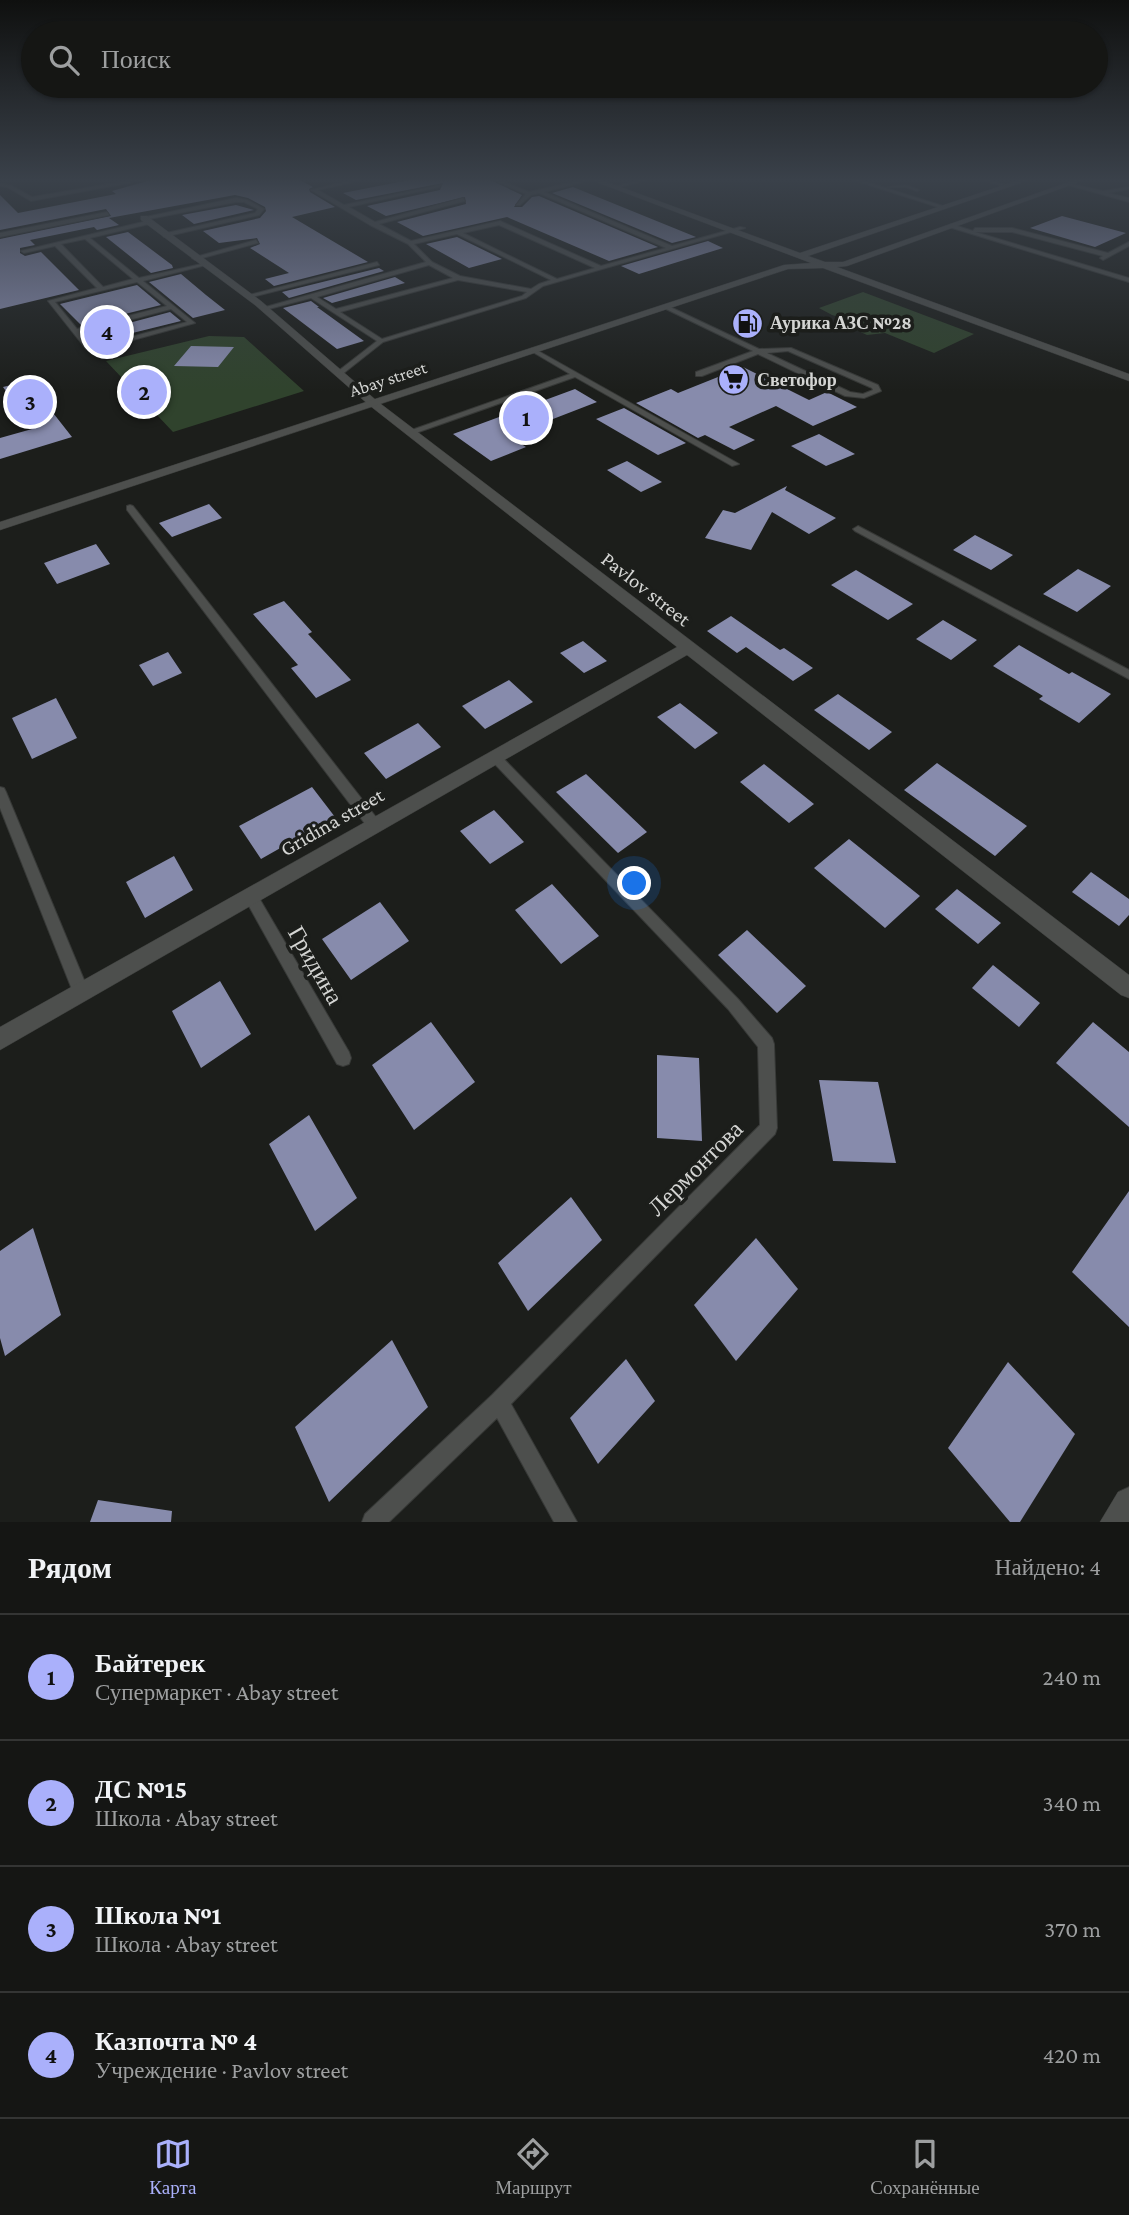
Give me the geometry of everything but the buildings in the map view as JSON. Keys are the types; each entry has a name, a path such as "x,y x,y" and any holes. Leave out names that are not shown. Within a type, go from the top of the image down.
{"main road":[{"name":"Pavlov street","path":"183,249 265,308 410,432 1129,988"},
{"path":"779,249 1129,379"},
{"path":"801,249 1129,370"},
{"name":"Abay street","path":"787,267 798,256 818,249"},
{"name":"Abay street","path":"0,526 787,267 844,264 886,249"},
{"name":"Gridina street","path":"0,1039 687,648"},
{"path":"1116,1522 1129,1503"}],"lane":[{"path":"24,251 33,249"},
{"path":"62,249 102,289"},
{"path":"101,249 138,280 192,323 191,326 93,349 88,348 51,301 138,280 237,249"},
{"path":"416,249 430,262 458,278 533,291"},
{"path":"492,249 557,281"},
{"path":"558,249 601,268"},
{"path":"340,374 381,341 524,297 557,281 668,249"},
{"path":"1027,249 1129,280"},
{"path":"1085,249 1108,255"},
{"path":"1094,270 1102,258 1119,249"},
{"path":"265,308 430,262"},
{"path":"248,296 377,264"},
{"path":"335,311 458,278"},
{"path":"312,296 381,341"},
{"path":"75,332 172,307"},
{"path":"666,307 759,351 848,394 864,396 877,391 875,387 799,351 779,349 759,351 699,374"},
{"path":"533,350 735,464"},
{"path":"410,432 577,374"},
{"path":"130,508 374,825"},
{"path":"858,529 1129,676"},
{"name":"Лермонтова","path":"373,1522 499,1402 769,1128 766,1044 733,1004 494,756"},
{"path":"0,792 81,992"},
{"name":"Гридина","path":"250,895 343,1058"},
{"path":"499,1402 566,1522"}],"green space":[{"path":"863,292 974,334 934,353 885,333 867,335 854,329 857,322 819,308"},
{"path":"209,336 244,337 304,391 173,432 106,361"}],"place":[{"name":"Аурика АЗС №28","path":"747,323"},
{"name":"Казпочта № 4","path":"107,332"},
{"name":"Светофор","path":"734,380"},
{"name":"ДС №15","path":"144,392"},
{"name":"Школа №1","path":"30,402"},
{"name":"Байтерек","path":"526,418"}]}
